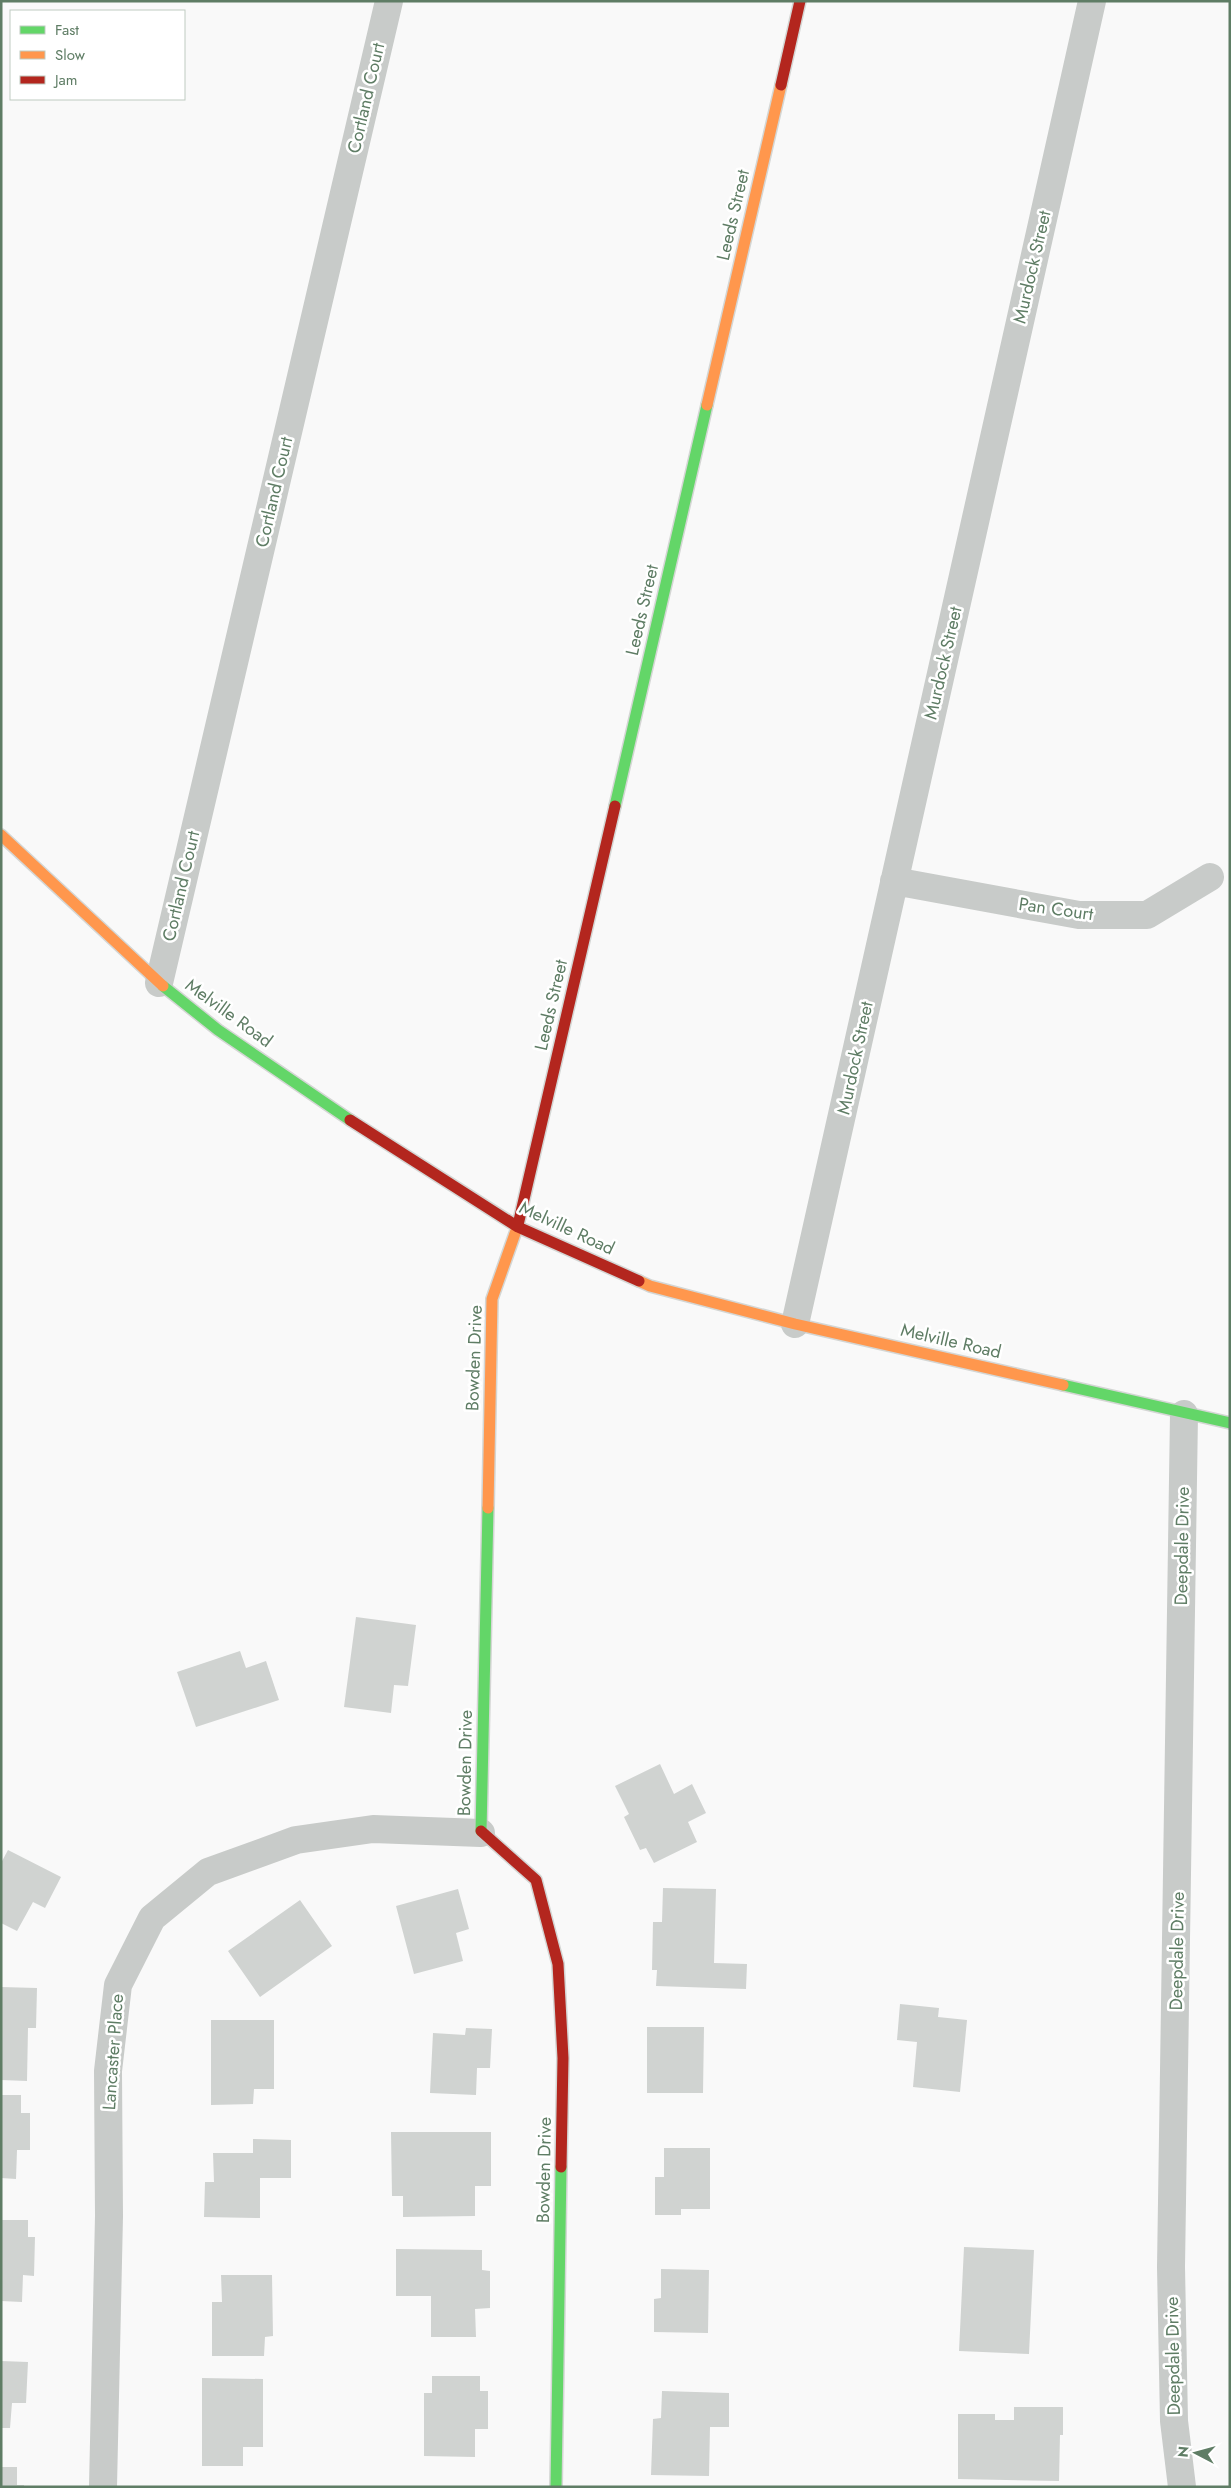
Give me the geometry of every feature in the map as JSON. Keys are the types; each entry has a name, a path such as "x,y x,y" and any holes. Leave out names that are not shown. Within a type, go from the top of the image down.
{"street":[{"name":"Cortland Court","path":"159,983 389,1"},
{"name":"Leeds Street","path":"518,1226 800,1"},
{"name":"Murdock Street","path":"795,1324 1092,1"},
{"name":"Melville Road","path":"1,835 159,983 235,1041 388,1145 518,1226 650,1286 795,1324 1230,1424"},
{"name":"Pan Court","path":"894,881 1079,915 1146,915 1210,877"},
{"name":"Bowden Drive","path":"518,1226 492,1299 481,1833 536,1880 558,1964 563,2058 556,2487"},
{"name":"Deepdale Drive","path":"1182,2487 1174,2421 1171,2267 1184,1414"},
{"name":"Lancaster Place","path":"103,2487 109,2216 108,2071 118,1985 152,1918 208,1872 296,1840 373,1829 481,1833"}],"building":[{"path":"356,1617 416,1625 408,1686 394,1685 391,1713 344,1707"},
{"path":"240,1651 246,1668 266,1661 279,1700 196,1727 177,1672"},
{"path":"660,1764 674,1794 692,1784 706,1813 688,1822 697,1842 654,1863 646,1848 640,1850 624,1817 629,1814 615,1786"},
{"path":"8,1850 61,1877 45,1908 33,1902 17,1931 1,1923 1,1863"},
{"path":"663,1888 716,1889 714,1963 747,1964 746,1989 656,1986 657,1970 652,1970 653,1922 662,1922"},
{"path":"458,1889 469,1929 456,1933 463,1961 414,1974 396,1906"},
{"path":"300,1900 332,1946 260,1997 228,1951"},
{"path":"1,1987 37,1988 36,2028 28,2028 27,2081 1,2080"},
{"path":"900,2004 939,2008 938,2017 967,2020 960,2092 913,2087 917,2042 897,2040"},
{"path":"211,2020 274,2020 274,2089 254,2089 253,2104 211,2105"},
{"path":"647,2027 704,2027 703,2093 647,2093"},
{"path":"466,2028 492,2029 490,2068 477,2068 476,2095 430,2093 433,2033 465,2035"},
{"path":"1,2095 21,2095 21,2113 30,2113 30,2150 17,2150 16,2179 1,2178"},
{"path":"391,2132 491,2132 491,2186 475,2186 475,2216 403,2217 403,2196 392,2196"},
{"path":"253,2139 291,2140 291,2178 260,2178 260,2218 204,2217 205,2182 214,2182 213,2153 253,2153"},
{"path":"664,2148 710,2148 710,2209 681,2209 681,2215 655,2215 655,2177 664,2177"},
{"path":"1,2220 28,2220 28,2237 35,2237 34,2276 23,2275 22,2302 1,2301"},
{"path":"964,2247 1034,2250 1029,2354 959,2351"},
{"path":"396,2249 482,2250 482,2270 490,2271 490,2308 475,2309 476,2337 431,2337 431,2296 396,2296"},
{"path":"661,2269 709,2270 708,2333 654,2332 654,2299 661,2298"},
{"path":"221,2275 272,2275 273,2336 265,2337 264,2356 212,2356 212,2302 222,2302"},
{"path":"1,2361 28,2362 26,2403 12,2403 10,2428 1,2428"},
{"path":"432,2376 480,2376 480,2391 488,2391 488,2429 475,2429 475,2457 424,2456 424,2393 432,2393"},
{"path":"202,2378 263,2379 263,2447 243,2447 243,2466 202,2466"},
{"path":"662,2391 729,2393 729,2427 710,2427 709,2476 651,2475 653,2419 661,2418"},
{"path":"1014,2407 1063,2407 1063,2435 1060,2435 1059,2481 958,2479 958,2414 995,2414 995,2420 1014,2420"},
{"path":"1,2467 17,2467 17,2485 24,2485 24,2487 1,2487"}],"traffic: fast":[{"path":"615,806 707,405"},
{"path":"163,986 218,1030 350,1120"},
{"path":"1063,1385 1230,1423"},
{"path":"481,1831 488,1508"},
{"path":"556,2487 561,2167"}],"traffic: slow":[{"path":"707,405 781,85"},
{"path":"1,835 163,986"},
{"path":"488,1508 492,1299 518,1225"},
{"path":"639,1281 650,1286 795,1324 1063,1385"}],"traffic: jam":[{"path":"781,85 800,1"},
{"path":"518,1225 615,806"},
{"path":"350,1120 518,1227 639,1281"},
{"path":"481,1831 536,1880 558,1964 563,2058 561,2167"}]}
